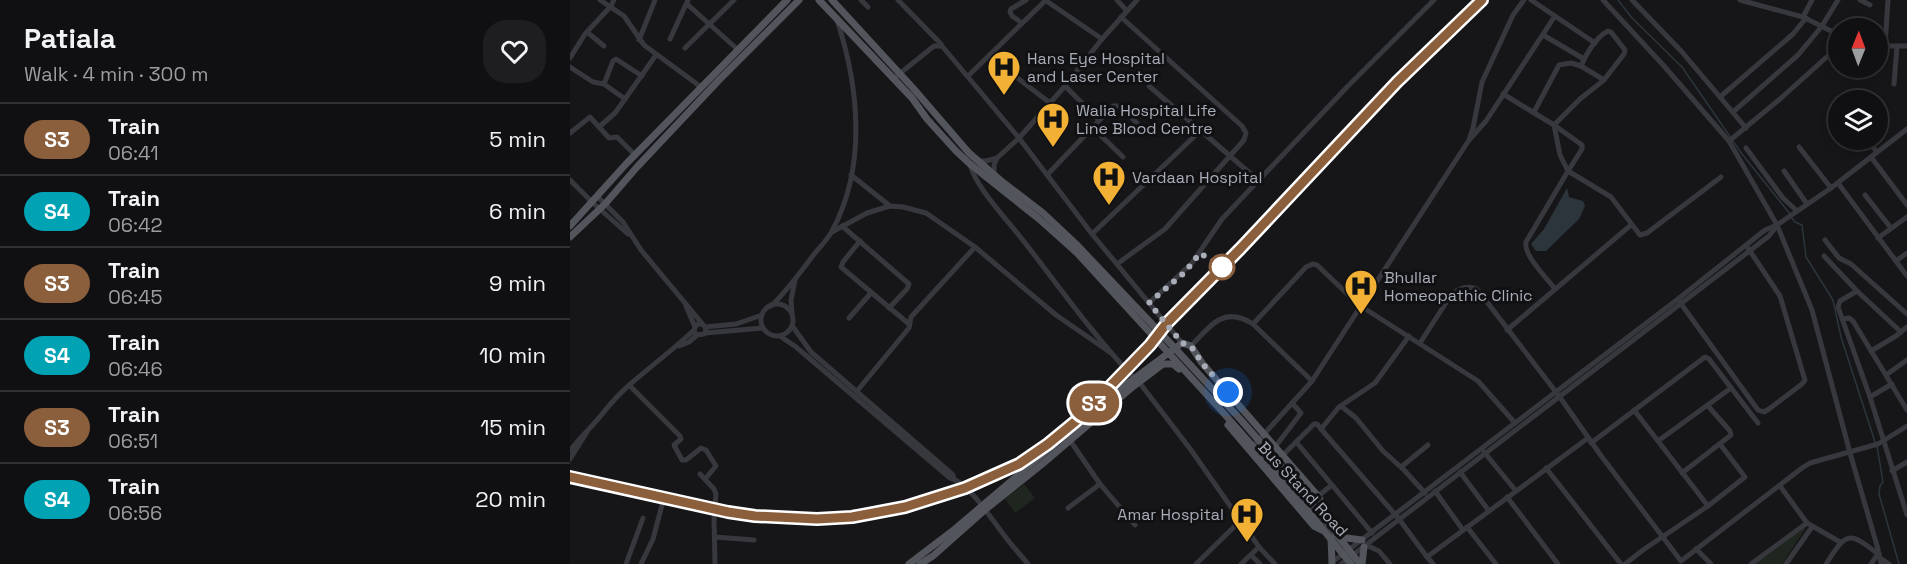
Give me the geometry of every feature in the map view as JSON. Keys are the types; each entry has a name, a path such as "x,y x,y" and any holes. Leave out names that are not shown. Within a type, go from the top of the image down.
{"main road":[{"path":"570,226 634,155 787,0"},
{"path":"570,237 799,0"},
{"path":"819,0 912,98 945,139 1043,213 1076,244 1241,420 1295,482 1330,533 1331,563"},
{"path":"832,0 901,74 974,162"},
{"path":"1182,343 1191,346"},
{"name":"Bus Stand Road","path":"984,507 1041,465 1182,343"},
{"name":"Bus Stand Road","path":"1191,346 1202,363 1318,496 1328,514 1330,533 1348,558 1361,564"},
{"name":"Bus Stand Road","path":"1137,380 1163,364 1173,364 1223,418 1314,526 1339,537 1348,558"},
{"path":"909,564 984,507 1137,380"},
{"path":"920,564 933,556 984,507"},
{"path":"1339,537 1364,544 1361,564"}],"street":[{"path":"600,0 628,20 639,40 656,55 701,87"},
{"path":"570,58 587,32 614,0"},
{"path":"639,40 655,0"},
{"path":"685,48 734,0"},
{"path":"861,0 868,7"},
{"path":"898,0 968,76 1092,234 1182,343"},
{"path":"1022,23 1010,12 1026,0"},
{"path":"968,76 1046,0 1102,39"},
{"path":"1117,0 1127,11"},
{"path":"997,180 994,165 997,158 1050,103 1137,0"},
{"path":"1149,303 1185,272 1200,253 1214,228 1348,86 1434,0"},
{"path":"1249,451 1312,381 1359,305 1469,140 1482,82 1513,15 1524,0"},
{"path":"1531,0 1595,43"},
{"path":"1603,0 1732,138 1777,225 1812,310 1879,557"},
{"path":"1632,0 1675,43 1746,128"},
{"path":"1740,0 1805,17 1828,29"},
{"path":"1720,97 1793,34 1805,17 1812,0"},
{"path":"1733,112 1798,55 1822,26 1838,0"},
{"path":"1860,0 1870,5"},
{"path":"1887,18 1888,0"},
{"path":"670,39 689,1 738,49"},
{"path":"1469,140 1482,128 1555,16"},
{"path":"1117,264 1165,229 1246,136 1242,126 1121,17"},
{"path":"704,328 736,324 762,315 795,279 832,232 851,176 857,132 854,91 843,37 836,18"},
{"path":"1554,125 1604,80 1625,50 1608,31 1603,33 1595,43 1581,66"},
{"path":"587,32 604,46"},
{"path":"1542,35 1584,58"},
{"path":"893,79 934,46 942,46"},
{"path":"1888,46 1907,46"},
{"path":"1894,84 1897,46"},
{"path":"599,127 615,113 656,55"},
{"path":"989,56 1050,103"},
{"path":"1732,138 1828,57"},
{"path":"604,84 614,60 618,60 642,76"},
{"path":"1534,112 1559,65 1571,63 1581,66 1604,80"},
{"path":"570,67 593,81 604,84 626,99"},
{"path":"1065,86 1099,120"},
{"path":"1149,86 1258,181"},
{"path":"1503,94 1554,125 1583,147 1525,247 1527,254 1555,289"},
{"path":"1047,175 1113,106 1120,106 1144,131"},
{"path":"571,130 589,117 610,139 617,136 634,155"},
{"path":"1554,125 1560,155 1568,171 1611,197 1640,235 1644,235 1721,177"},
{"path":"1092,128 1123,157"},
{"path":"1679,301 1765,230 1777,225 1831,188 1907,129"},
{"path":"1092,234 1200,131"},
{"path":"1799,147 1831,188"},
{"path":"1746,148 1783,198 1796,211"},
{"path":"1871,157 1907,205"},
{"path":"997,158 974,162 974,176 1112,352 1137,380 1191,450 1259,547 1275,564"},
{"path":"1784,171 1807,204"},
{"path":"851,176 890,206"},
{"path":"570,180 592,203 602,206 623,222 630,235 704,328"},
{"path":"1838,183 1907,276"},
{"path":"1865,195 1891,228"},
{"path":"598,197 602,206"},
{"path":"832,232 867,213 890,206 926,213 975,247 1056,315 1112,352"},
{"path":"1878,238 1907,217"},
{"path":"1507,330 1631,225"},
{"path":"1331,563 1348,558 1426,494 1557,393 1679,301 1750,251 1769,236 1777,225"},
{"path":"842,226 909,284 889,308"},
{"path":"1825,240 1839,258 1851,264 1907,314"},
{"path":"860,241 841,267 909,324"},
{"path":"1679,301 1758,410 1764,412 1802,384 1805,380 1780,296 1746,245"},
{"path":"857,391 909,328 911,316 975,247"},
{"path":"1896,261 1907,253"},
{"path":"1824,256 1857,291 1902,332"},
{"path":"1253,324 1306,267 1317,265 1359,305 1478,381 1515,423"},
{"path":"762,315 763,328 770,335 780,336 788,333 794,317 791,300 795,279"},
{"path":"1420,344 1455,291 1465,287 1480,292 1682,562 1810,463 1880,443 1907,426"},
{"path":"1857,291 1838,302 1838,307 1870,397 1880,443 1904,499 1907,515"},
{"path":"849,318 871,293"},
{"path":"683,300 695,331 702,336 704,328"},
{"path":"771,306 780,304 792,312"},
{"path":"1191,346 1220,318 1236,316 1253,324 1312,381"},
{"path":"1842,319 1852,319 1907,410"},
{"path":"570,459 586,432 607,406 629,385 677,347 686,344 698,324 704,328 763,328"},
{"path":"792,327 811,352 929,453 953,475 954,479"},
{"path":"1871,351 1907,327"},
{"path":"780,336 954,479 984,507 1004,536 1028,564"},
{"path":"1322,429 1341,406 1375,383 1409,336"},
{"path":"1427,557 1546,468 1634,410 1705,357 1709,359 1758,423"},
{"path":"1886,375 1907,360"},
{"path":"1870,397 1892,384"},
{"path":"629,385 680,436 681,439 674,446 683,460 702,448 706,450 716,466 705,479"},
{"path":"1658,441 1731,388"},
{"path":"1426,494 1435,491 1460,472 1515,423 1557,393"},
{"path":"1275,447 1301,413 1292,403"},
{"path":"1341,406 1356,418 1383,451 1426,494"},
{"path":"1682,473 1731,433 1708,406"},
{"path":"1634,410 1708,506"},
{"path":"1282,456 1315,424 1322,429 1398,517 1433,564"},
{"path":"570,451 580,436 586,432"},
{"path":"1069,439 1101,484 1135,525"},
{"path":"1298,442 1372,532"},
{"path":"1546,468 1623,564 1746,477 1720,444"},
{"path":"1401,467 1428,445"},
{"path":"1483,450 1516,491"},
{"path":"1892,471 1907,462"},
{"path":"1460,472 1490,511"},
{"path":"700,474 716,494 715,564"},
{"path":"1068,508 1101,484"},
{"path":"1318,496 1332,485"},
{"path":"1780,486 1809,525 1840,542"},
{"path":"1435,491 1496,564"},
{"path":"1508,497 1558,564"},
{"path":"641,564 653,539 662,506"},
{"path":"1364,544 1372,532 1398,517"},
{"path":"626,564 643,518"},
{"path":"1196,564 1240,521"},
{"path":"1751,564 1809,525"},
{"path":"1786,564 1809,525"},
{"path":"714,537 754,540"},
{"path":"1826,564 1840,542 1844,539 1857,539 1889,564"},
{"path":"1364,544 1379,551 1390,564"},
{"path":"1241,564 1259,547"},
{"path":"1696,549 1711,564"},
{"path":"1251,555 1260,564"},
{"path":"1871,564 1879,557"}],"shaded area":[{"path":"1567,188 1569,197 1583,201 1585,206 1579,219 1546,251 1536,251 1531,244 1544,229"},
{"path":"1024,484 1035,498 1015,513 1005,499"},
{"path":"1807,526 1782,564 1755,564"}],"waterway":[{"path":"1618,0 1632,18 1682,67 1742,154 1790,214"},
{"path":"1792,218 1802,225 1806,257 1833,300 1841,337 1875,442"},
{"path":"1877,446 1883,482 1879,494 1899,564"}],"railway":[{"path":"570,477 728,512 755,516 817,519 852,517 905,507 965,488 1019,464 1076,421 1397,82 1482,0"}],"train":[{"name":"S3","path":"570,477 728,512 755,516 817,519 852,517 905,507 965,488 1019,464 1048,444 1093,404 1397,82 1482,0"}],"place":[{"name":"Hans Eye Hospital and Laser Center","path":"1004,96"},
{"name":"Walia Hospital Life Line Blood Centre","path":"1053,148"},
{"name":"Vardaan Hospital","path":"1109,206"},
{"name":"Bhullar Homeopathic Clinic","path":"1361,315"},
{"name":"Amar Hospital","path":"1247,543"}],"route":[{"path":"1222,267 1200,253 1185,272 1149,303 1182,343 1191,346 1202,363 1228,392"}]}
